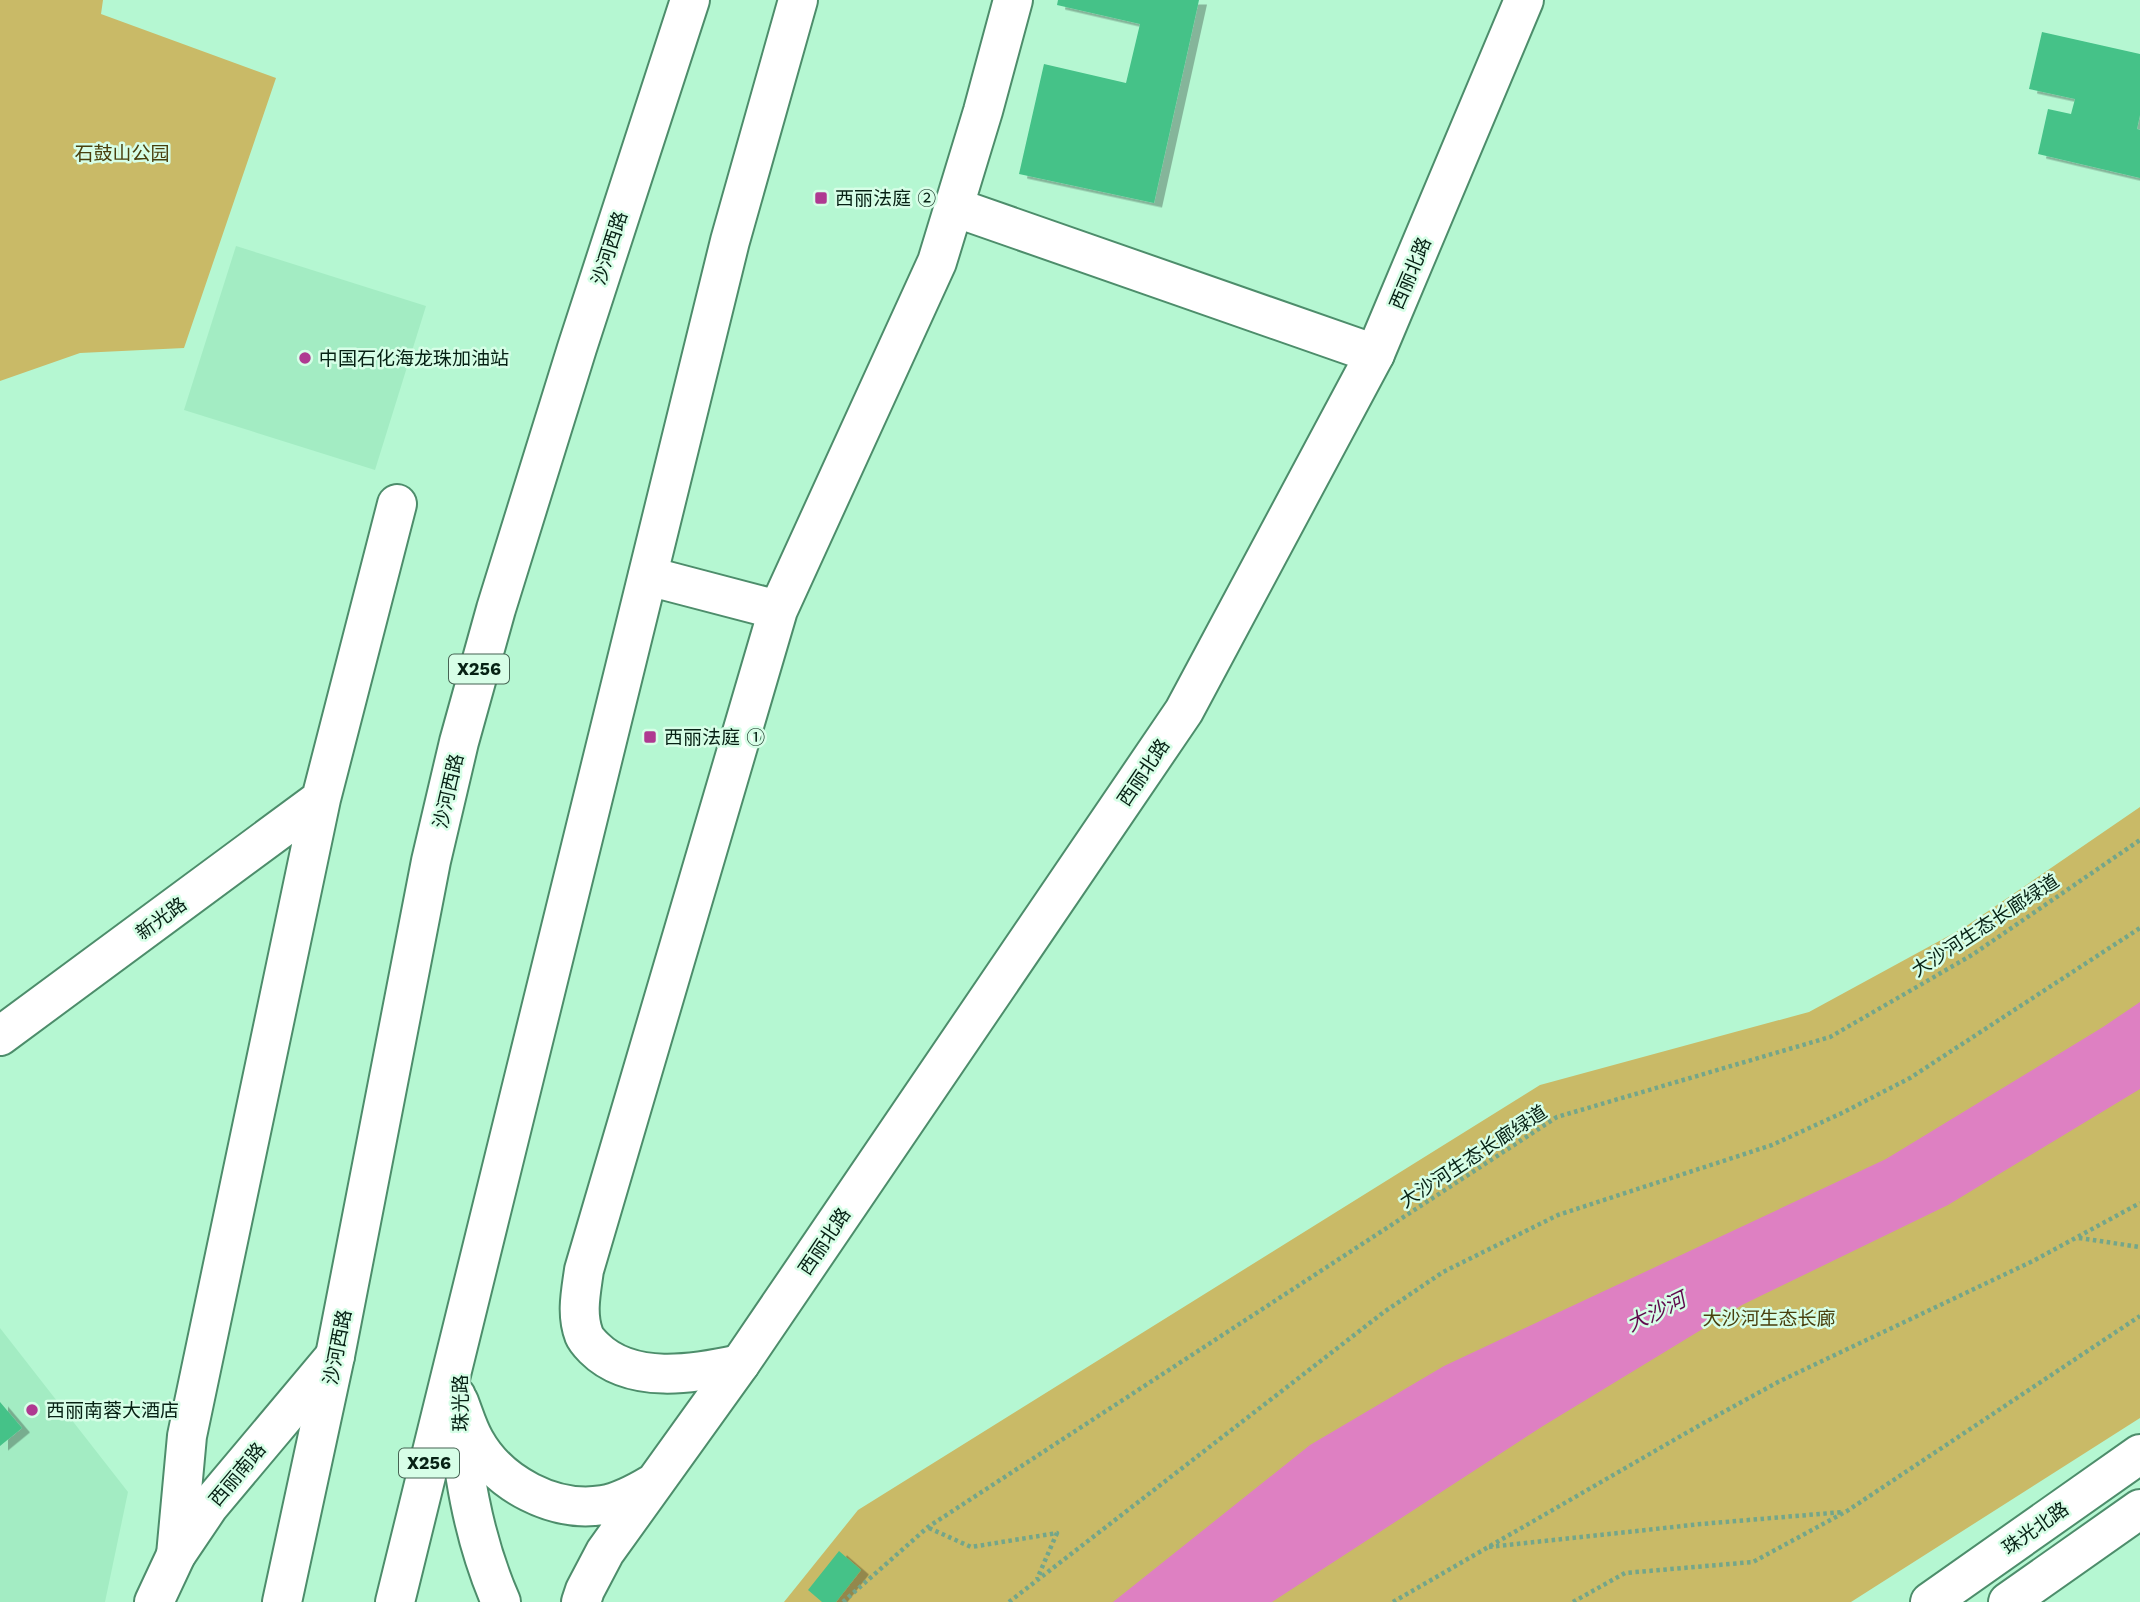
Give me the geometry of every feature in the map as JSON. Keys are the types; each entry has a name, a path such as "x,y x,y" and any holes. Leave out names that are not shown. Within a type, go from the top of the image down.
{"street":[{"name":"沙河西路","path":"282,1602 335,1356 431,861 459,742 496,609 564,387 690,0"},
{"name":"X256","path":"395,1602 730,242 798,0"},
{"path":"740,1364 701,1372 657,1374 625,1367 601,1355 584,1338 579,1307 584,1270 778,610 937,262 983,111 1013,0"},
{"name":"西丽北路","path":"581,1602 605,1552 740,1364 1184,711 1375,354 1524,0"},
{"path":"954,207 1375,354"},
{"path":"176,1555 187,1436 321,799 397,503"},
{"path":"648,576 778,610"},
{"name":"新光路","path":"0,1036 321,799"},
{"name":"珠光路","path":"463,1324 456,1396 462,1461 474,1523 500,1602"},
{"name":"西丽南路","path":"154,1602 176,1555 209,1506 335,1356"},
{"name":"西丽北路","path":"456,1396 475,1441 494,1466 516,1484 546,1499 576,1505 603,1505 632,1496 654,1483"},
{"name":"珠光北路","path":"1930,1602 2140,1454"},
{"path":"2008,1602 2140,1509"}],"path":[{"name":"大沙河生态长廊绿道","path":"843,1602 928,1527 1557,1117 1830,1037 1972,955 2140,840"},
{"path":"1009,1602 1384,1312 1443,1272 1558,1215 1748,1153 1842,1113 1921,1071 2140,928"},
{"path":"1393,1602 1778,1382 1968,1293 2078,1238 2140,1203"},
{"path":"2078,1238 2140,1247"},
{"path":"1573,1602 1625,1573 1753,1562 1847,1511 2140,1317"},
{"path":"1486,1547 1847,1511"},
{"path":"928,1527 971,1547 1057,1532 1035,1582"}],"shaded area":[{"name":"中国石化海龙珠加油站","path":"236,246 426,306 375,470 184,410"},
{"name":"西丽南蓉大酒店","path":"0,1328 128,1492 105,1602 0,1602"}],"green space":[{"name":"石鼓山公园","path":"0,0 103,0 101,14 276,78 184,348 80,353 0,381"},
{"name":"大沙河生态长廊","path":"2140,807 2140,1418 1851,1602 784,1602 858,1510 1540,1085 1809,1012 1965,927"}],"water":[{"name":"大沙河","path":"2140,1002 2140,1089 1948,1205 1742,1305 1543,1426 1272,1602 1113,1602 1310,1445 1444,1366 1886,1159"}],"building":[{"path":"1058,0 1199,0 1154,203 1019,174 1044,64 1126,83 1140,24 1057,5"},
{"path":"2042,32 2140,54 2140,115 2137,129 2140,130 2140,178 2038,154 2048,109 2071,114 2075,99 2029,89"},
{"path":"0,1402 22,1428 0,1446"},
{"path":"839,1551 861,1570 836,1602 822,1602 808,1590"}],"place":[{"name":"西丽法庭 ②","path":"821,198"},
{"name":"中国石化海龙珠加油站","path":"305,358"},
{"name":"西丽法庭 ①","path":"650,737"},
{"name":"西丽南蓉大酒店","path":"32,1410"}]}
